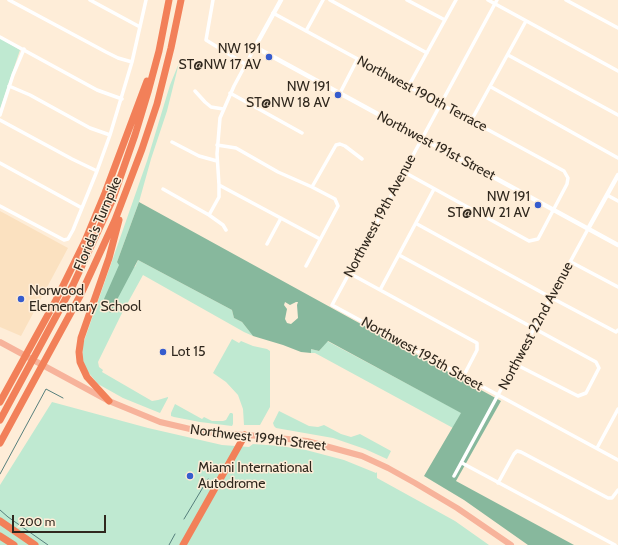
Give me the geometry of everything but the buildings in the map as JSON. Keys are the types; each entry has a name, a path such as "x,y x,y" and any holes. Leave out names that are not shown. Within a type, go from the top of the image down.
{"highway":[{"name":"Florida's Turnpike","path":"0,420 81,270 112,200 141,117 159,51 169,0"},
{"name":"Florida's Turnpike","path":"0,443 92,272 125,196 157,104 181,0"},
{"path":"0,402 67,279 91,228 159,51"},
{"path":"109,401 87,377 80,362 79,348 81,338 109,258 125,196"},
{"path":"183,545 245,435"},
{"path":"0,521 35,545"},
{"path":"0,536 14,545"}],"main road":[{"name":"Northwest 199th Street","path":"0,342 109,401 141,415 175,426 203,432 275,437 307,441 362,456 388,468 457,508 511,545"}],"street":[{"path":"9,0 106,52 118,58 132,62"},
{"path":"90,0 140,27"},
{"path":"0,206 66,240 73,230 98,171 122,99 146,0"},
{"path":"213,0 206,40 245,64"},
{"path":"209,215 219,197 217,145 223,109 245,64 280,0"},
{"path":"306,31 323,0"},
{"path":"330,0 427,53"},
{"path":"407,0 445,20"},
{"path":"408,87 456,0"},
{"path":"488,0 496,2 526,21 618,71"},
{"path":"566,0 618,28"},
{"name":"Northwest 19th Avenue","path":"332,305 496,2"},
{"name":"Northwest 190th Terrace","path":"273,13 564,172 568,178 553,209"},
{"path":"471,121 526,21"},
{"path":"0,37 97,90 122,99"},
{"name":"Northwest 191st Street","path":"255,47 618,245"},
{"path":"0,115 16,64 24,49"},
{"path":"508,55 618,115"},
{"path":"340,93 357,60"},
{"path":"9,86 30,95 90,128 110,135"},
{"path":"491,87 617,156"},
{"path":"195,91 211,107 223,109"},
{"path":"230,93 302,133"},
{"path":"0,120 72,159 98,171"},
{"path":"172,142 199,156 217,161"},
{"path":"312,187 336,145 340,144 362,159"},
{"path":"217,145 236,148 278,172 335,199 338,206 306,266"},
{"path":"0,163 82,208"},
{"path":"404,172 529,241 538,239 553,209"},
{"name":"Northwest 22nd Avenue","path":"454,476 550,297 571,262 618,175"},
{"path":"219,185 320,239"},
{"path":"163,189 223,224 226,230"},
{"path":"380,290 398,255 417,224 434,189"},
{"path":"607,195 618,201"},
{"path":"267,244 281,218"},
{"path":"417,224 550,297 617,331"},
{"path":"398,255 596,362 599,368 586,393 578,396 515,364"},
{"path":"571,262 618,287"},
{"path":"349,273 477,343 477,350 463,377"},
{"name":"Northwest 195th Street","path":"332,305 618,460"},
{"path":"597,448 618,409"},
{"path":"498,483 517,451 608,498 612,498 618,490"},
{"path":"462,463 615,545"}],"shaded area":[{"name":"Norwood Elementary School","path":"0,211 68,248 21,336 0,327"}],"green space":[{"path":"0,38 20,50 0,109"},
{"path":"179,63 167,111 139,202 117,262 135,267 138,260 232,310 234,318 242,322 253,336 143,275 98,362 99,367 103,370 102,372 152,401 168,397 160,413 123,398 98,384 84,367 82,361 83,344 147,161 170,85"},
{"path":"139,202 501,401 456,481 574,545 528,545 464,500 424,476 461,413 328,341 319,351 311,349 311,353 301,352 253,336 242,322 234,318 232,310 138,260 110,313 104,299 119,265 117,262","holes":["285,302 290,305 298,302 298,318 291,324 287,323 285,319 287,309 284,305"]},
{"path":"232,339 239,343 241,341 270,351 270,407 260,425 244,425 243,409 238,395 226,382 213,373"},
{"path":"327,341 462,413 453,428 315,353 311,353 311,349 319,351"},
{"name":"Miami International Autodrome","path":"52,402 148,428 222,445 249,447 253,444 280,446 306,450 344,460 376,473 377,472 377,478 455,521 489,545 0,545 0,485"},
{"path":"175,404 202,419 204,417 212,421 226,420 230,413 232,413 233,424 232,426 200,422 171,416"},
{"path":"279,411 309,426 318,427 324,425 341,434 351,437 360,434 391,451 387,459 365,449 333,438 276,428 273,423"}],"waterway":[{"path":"0,474 46,389 63,398"},
{"path":"184,519 208,479"},
{"path":"0,510 48,545"},
{"path":"169,545 175,534"}],"place":[{"name":"NW 191 ST@NW 17 AV","path":"269,57"},
{"name":"NW 191 ST@NW 18 AV","path":"338,95"},
{"name":"NW 191 ST@NW 21 AV","path":"538,205"},
{"name":"Norwood Elementary School","path":"21,299"},
{"name":"Lot 15","path":"163,352"},
{"name":"Miami International Autodrome","path":"190,476"}]}
